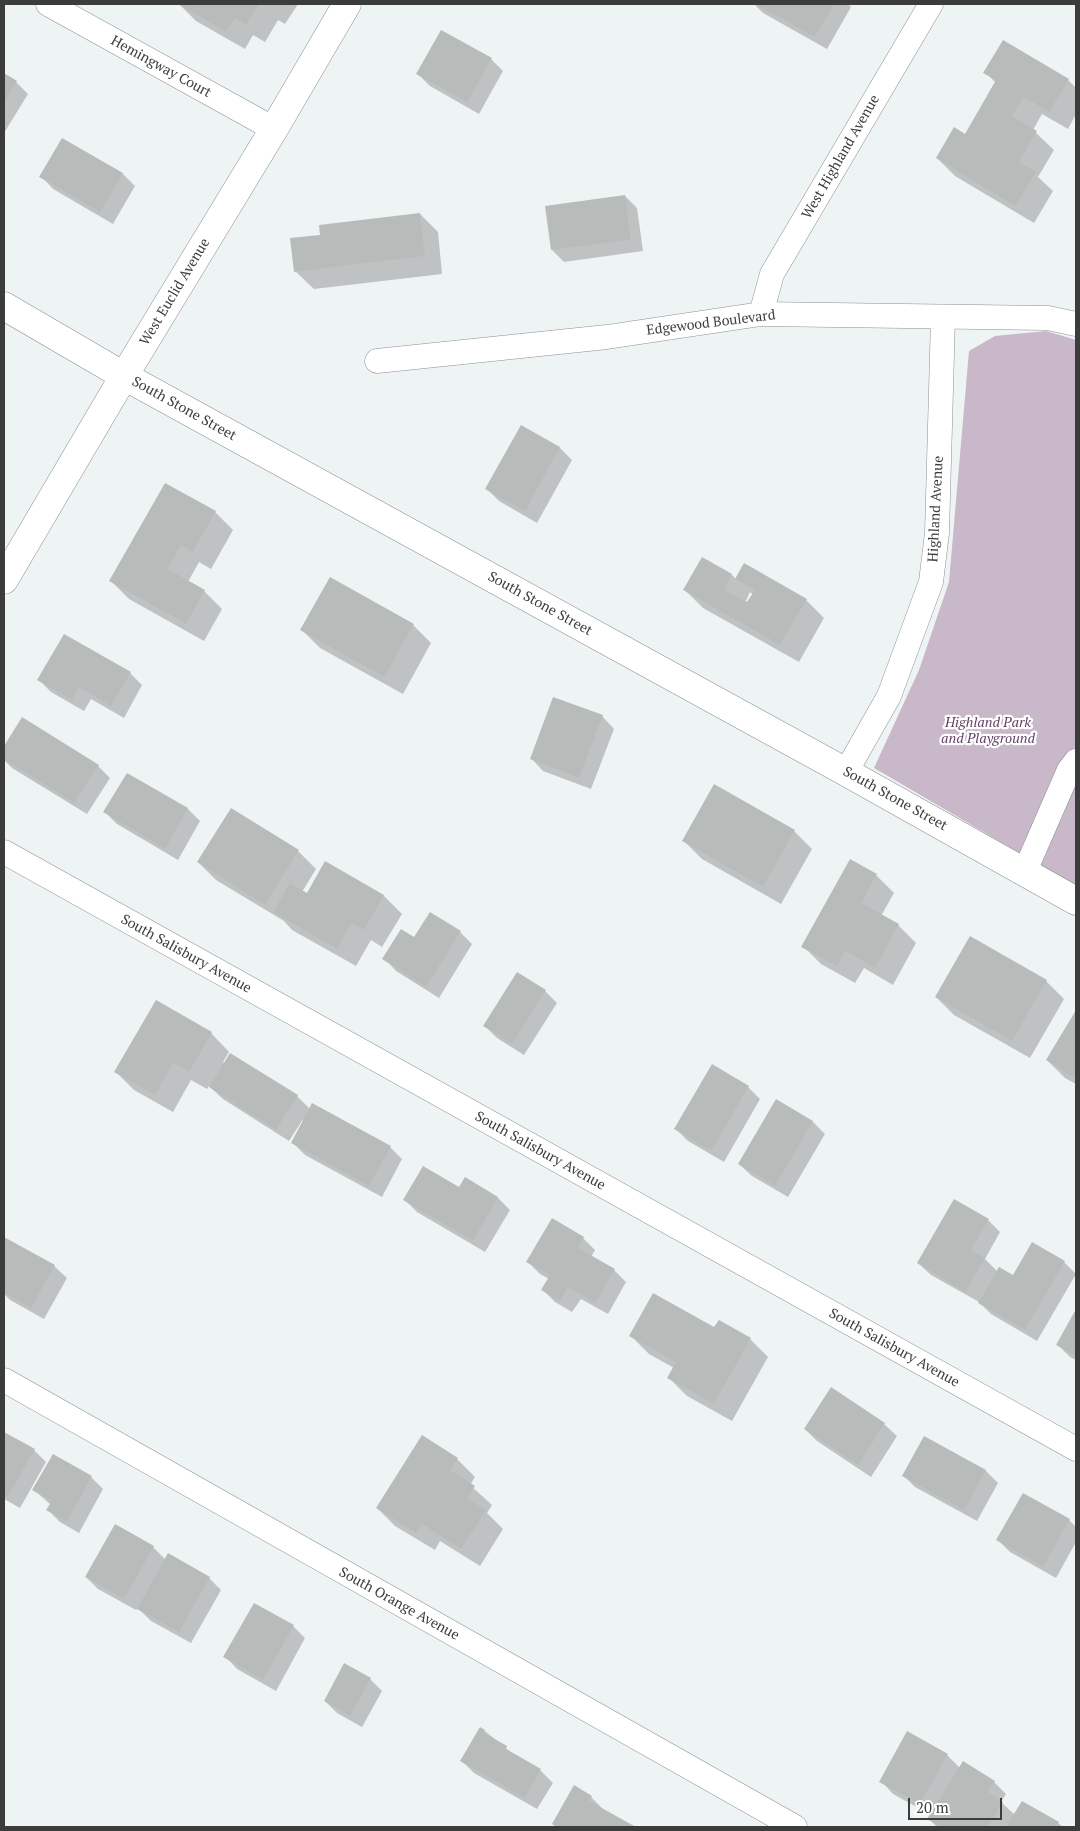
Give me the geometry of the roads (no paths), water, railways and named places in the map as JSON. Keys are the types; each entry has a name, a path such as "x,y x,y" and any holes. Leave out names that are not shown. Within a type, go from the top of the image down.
{"street":[{"name":"Hemingway Court","path":"48,4 76,11 274,129"},
{"name":"West Euclid Avenue","path":"4,580 347,4"},
{"name":"West Highland Avenue","path":"762,314 772,274 931,4"},
{"name":"South Stone Street","path":"4,306 124,376 1076,900"},
{"name":"Edgewood Boulevard","path":"377,361 607,337 762,314 1048,318 1076,324"},
{"name":"Highland Avenue","path":"846,772 889,696 931,582 937,533 943,318"},
{"path":"1025,871 1070,770 1076,761"},
{"name":"South Salisbury Avenue","path":"4,852 1076,1449"},
{"name":"South Orange Avenue","path":"4,1380 795,1827"}],"park label":[{"name":"Highland Park and Playground","path":"988,732"}]}
